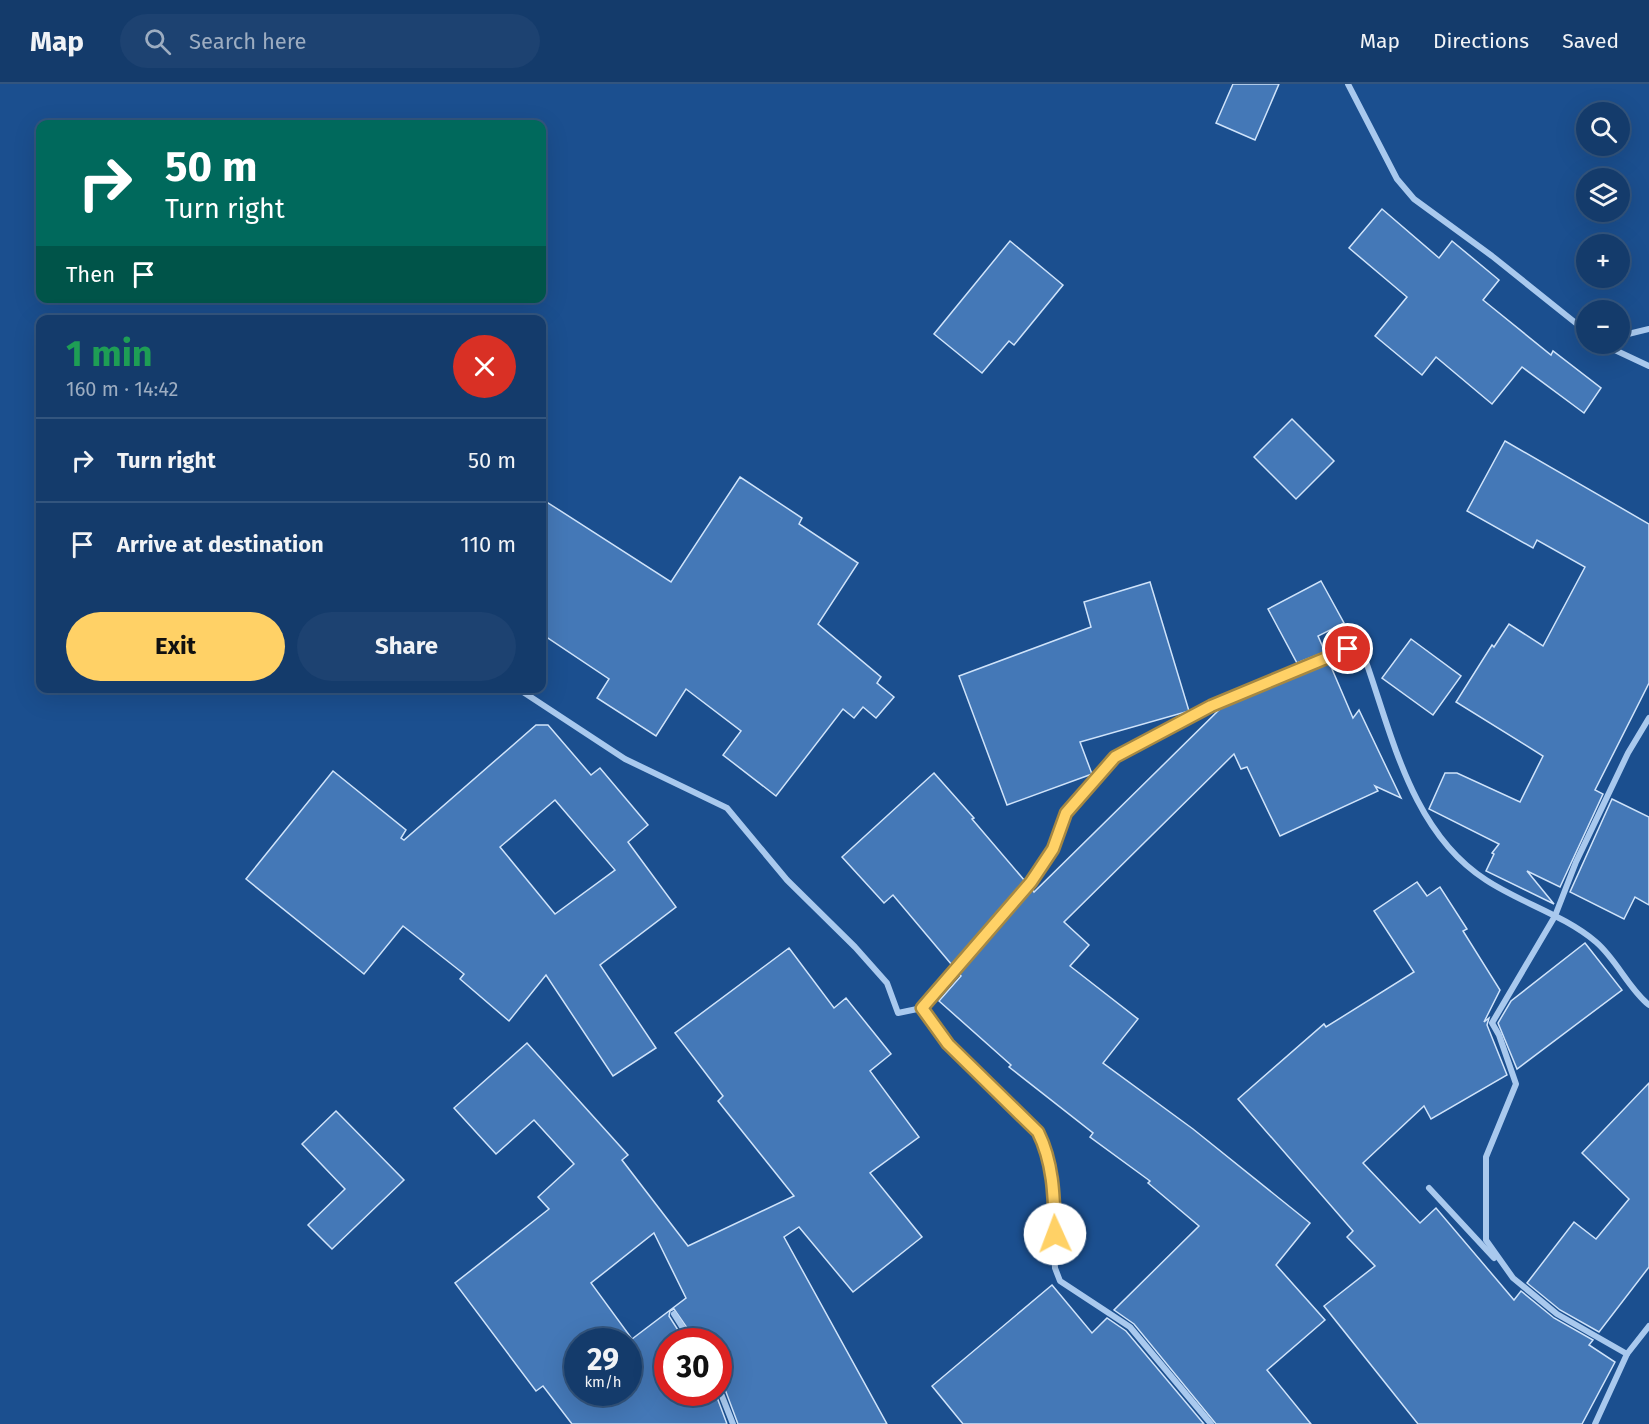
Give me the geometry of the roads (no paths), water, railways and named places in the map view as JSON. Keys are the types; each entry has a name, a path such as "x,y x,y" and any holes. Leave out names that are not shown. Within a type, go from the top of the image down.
{"street":[{"path":"1348,84 1397,179 1414,200 1492,256 1576,323"},
{"path":"1630,333 1649,328"},
{"path":"1623,354 1649,366"},
{"path":"525,693 624,759 727,807 787,880 855,947 887,983 898,1013 922,1008 1031,882 1053,849 1066,813 1115,757 1211,706 1348,649 1364,656 1403,765 1428,821 1444,843 1484,879 1555,916 1598,944 1649,1005"},
{"path":"1513,1278 1486,1240 1486,1157 1516,1084 1499,1035 1492,1023 1555,916 1581,852 1628,753 1649,718"},
{"path":"922,1008 948,1044 1038,1132 1044,1144 1053,1179 1055,1268 1060,1281 1130,1327 1211,1424"},
{"path":"1429,1188 1513,1278 1557,1314 1627,1354"},
{"path":"674,1314 683,1328"},
{"path":"1595,1424 1627,1354 1649,1327"},
{"path":"726,1406 733,1424"}]}
